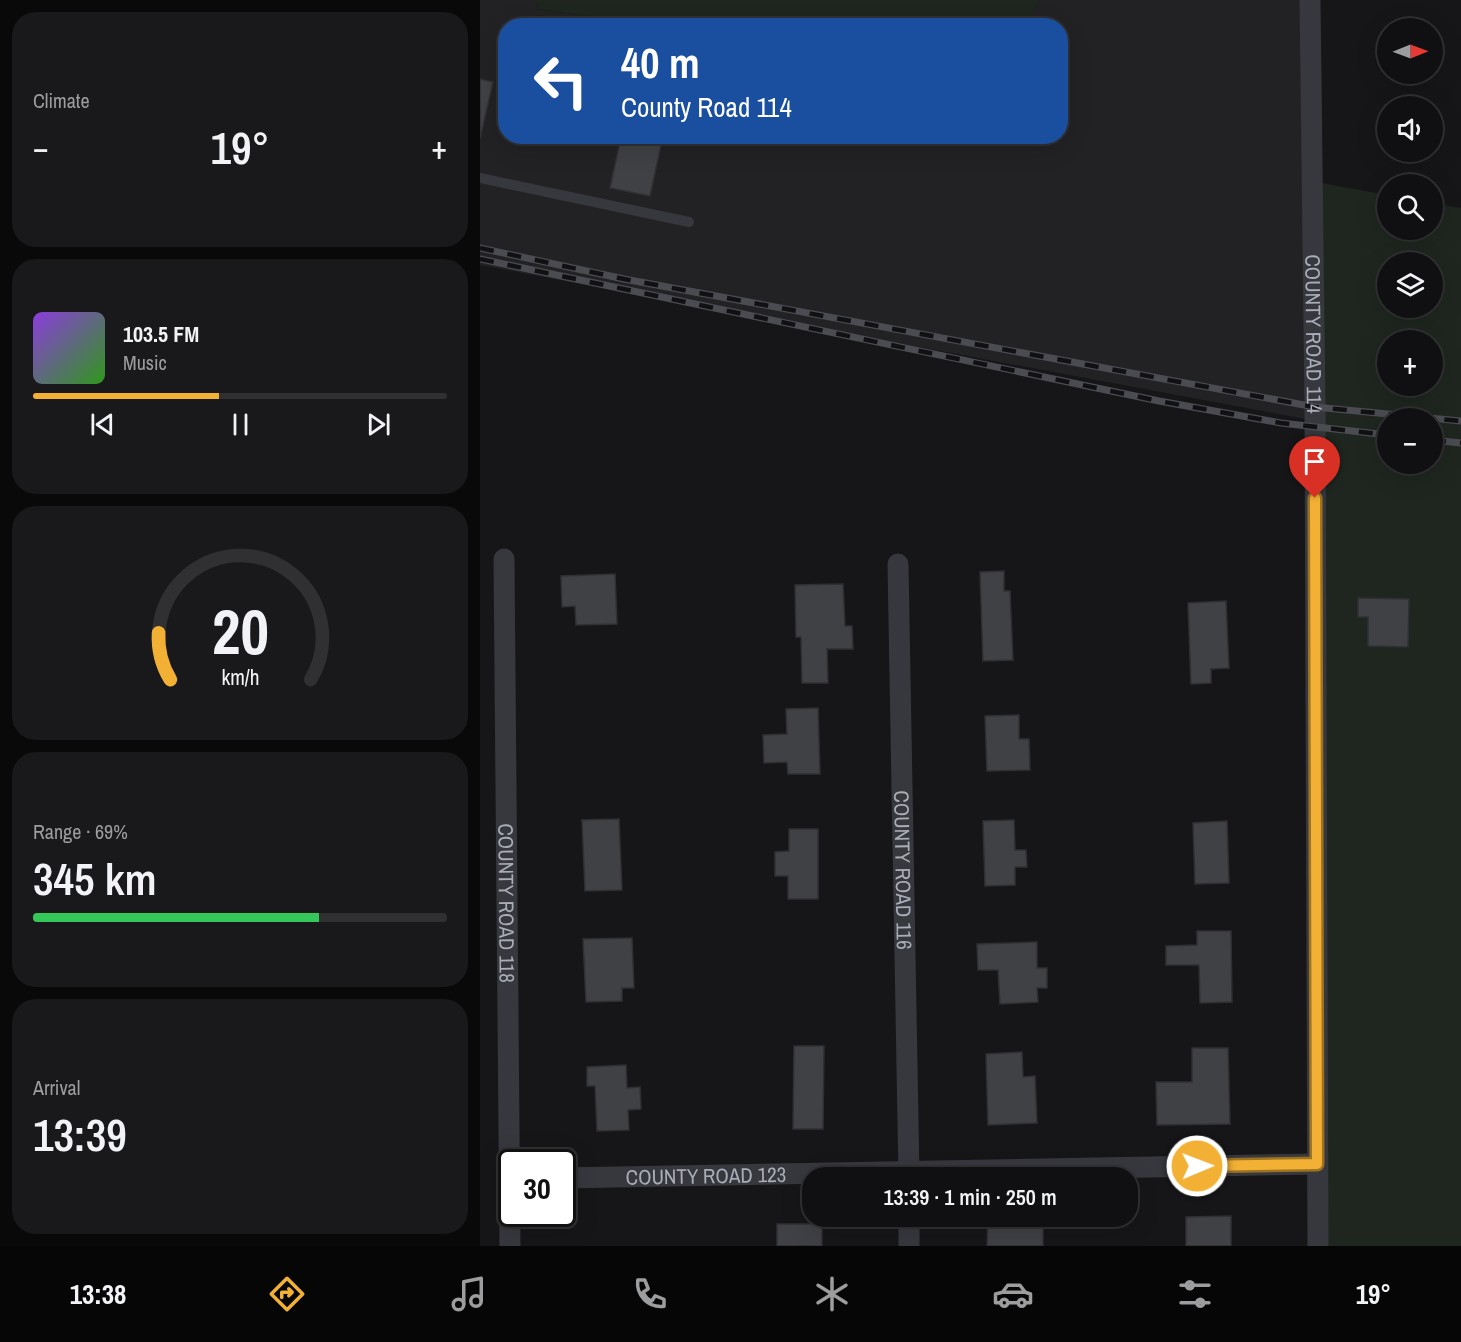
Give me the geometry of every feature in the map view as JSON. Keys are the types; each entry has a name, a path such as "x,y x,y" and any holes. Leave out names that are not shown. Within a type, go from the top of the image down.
{"street":[{"name":"COUNTY ROAD 114","path":"1310,0 1315,407 1318,1246"},
{"name":"COUNTY ROAD 118","path":"504,559 510,1149"},
{"name":"COUNTY ROAD 116","path":"898,564 909,1167"},
{"name":"COUNTY ROAD 123","path":"1138,1169 1317,1164"},
{"name":"COUNTY ROAD 123","path":"576,1178 802,1176"},
{"name":"COUNTY ROAD 118","path":"510,1227 510,1246"},
{"path":"909,1227 909,1246"}],"lane":[{"path":"480,178 689,222"}],"shaded area":[{"path":"480,0 534,0 539,9 588,18 498,18 498,144 1068,144 1068,18 1029,18 1040,0 1316,0 1316,421 480,265"},
{"path":"534,0 1040,0 1030,18 588,18 539,9"},
{"path":"1316,182 1377,193 1377,240 1443,240 1443,205 1461,208 1461,1246 1316,1246"}],"building":[{"path":"480,79 493,82 480,139"},
{"path":"619,144 661,144 650,196 610,188"},
{"path":"1004,571 1004,591 1010,591 1013,660 983,661 980,572"},
{"path":"615,574 617,624 576,625 575,606 562,607 561,576"},
{"path":"843,584 845,626 852,626 853,649 827,649 828,683 802,683 801,637 796,637 795,585"},
{"path":"1358,598 1409,599 1408,647 1368,646 1368,617 1358,617"},
{"path":"1226,601 1229,668 1211,669 1211,683 1191,684 1188,603"},
{"path":"818,708 820,774 788,774 787,762 764,763 763,735 787,734 786,709"},
{"path":"1019,715 1019,739 1029,739 1030,770 987,771 985,716"},
{"path":"619,819 622,890 585,891 582,820"},
{"path":"1014,820 1015,850 1026,850 1027,867 1015,867 1015,885 985,886 983,821"},
{"path":"1227,821 1229,883 1195,884 1193,823"},
{"path":"789,829 818,829 818,899 788,899 788,876 775,876 775,852 789,851"},
{"path":"1197,931 1231,931 1232,1002 1200,1003 1199,965 1166,965 1166,946 1197,945"},
{"path":"632,938 634,988 622,988 622,1001 586,1002 583,939"},
{"path":"1037,942 1037,968 1047,968 1047,988 1037,988 1038,1002 1000,1004 998,970 978,970 977,944"},
{"path":"794,1046 824,1046 823,1129 793,1129"},
{"path":"1192,1048 1228,1048 1230,1124 1157,1125 1156,1082 1192,1082"},
{"path":"1022,1052 1023,1077 1035,1076 1037,1123 988,1125 986,1054"},
{"path":"626,1065 627,1088 640,1087 641,1109 628,1110 629,1130 597,1131 595,1086 587,1086 587,1067"},
{"path":"1231,1216 1231,1246 1186,1246 1186,1217"},
{"path":"777,1224 822,1227 822,1246 777,1246"},
{"path":"988,1227 1043,1227 1043,1246 987,1246"}],"railway":[{"path":"480,248 624,279 1315,407 1461,421"},
{"path":"480,259 1159,401 1281,423 1377,434"},
{"path":"1443,441 1461,443"}],"route":[{"path":"1197,1166 1317,1164 1315,498"}]}
